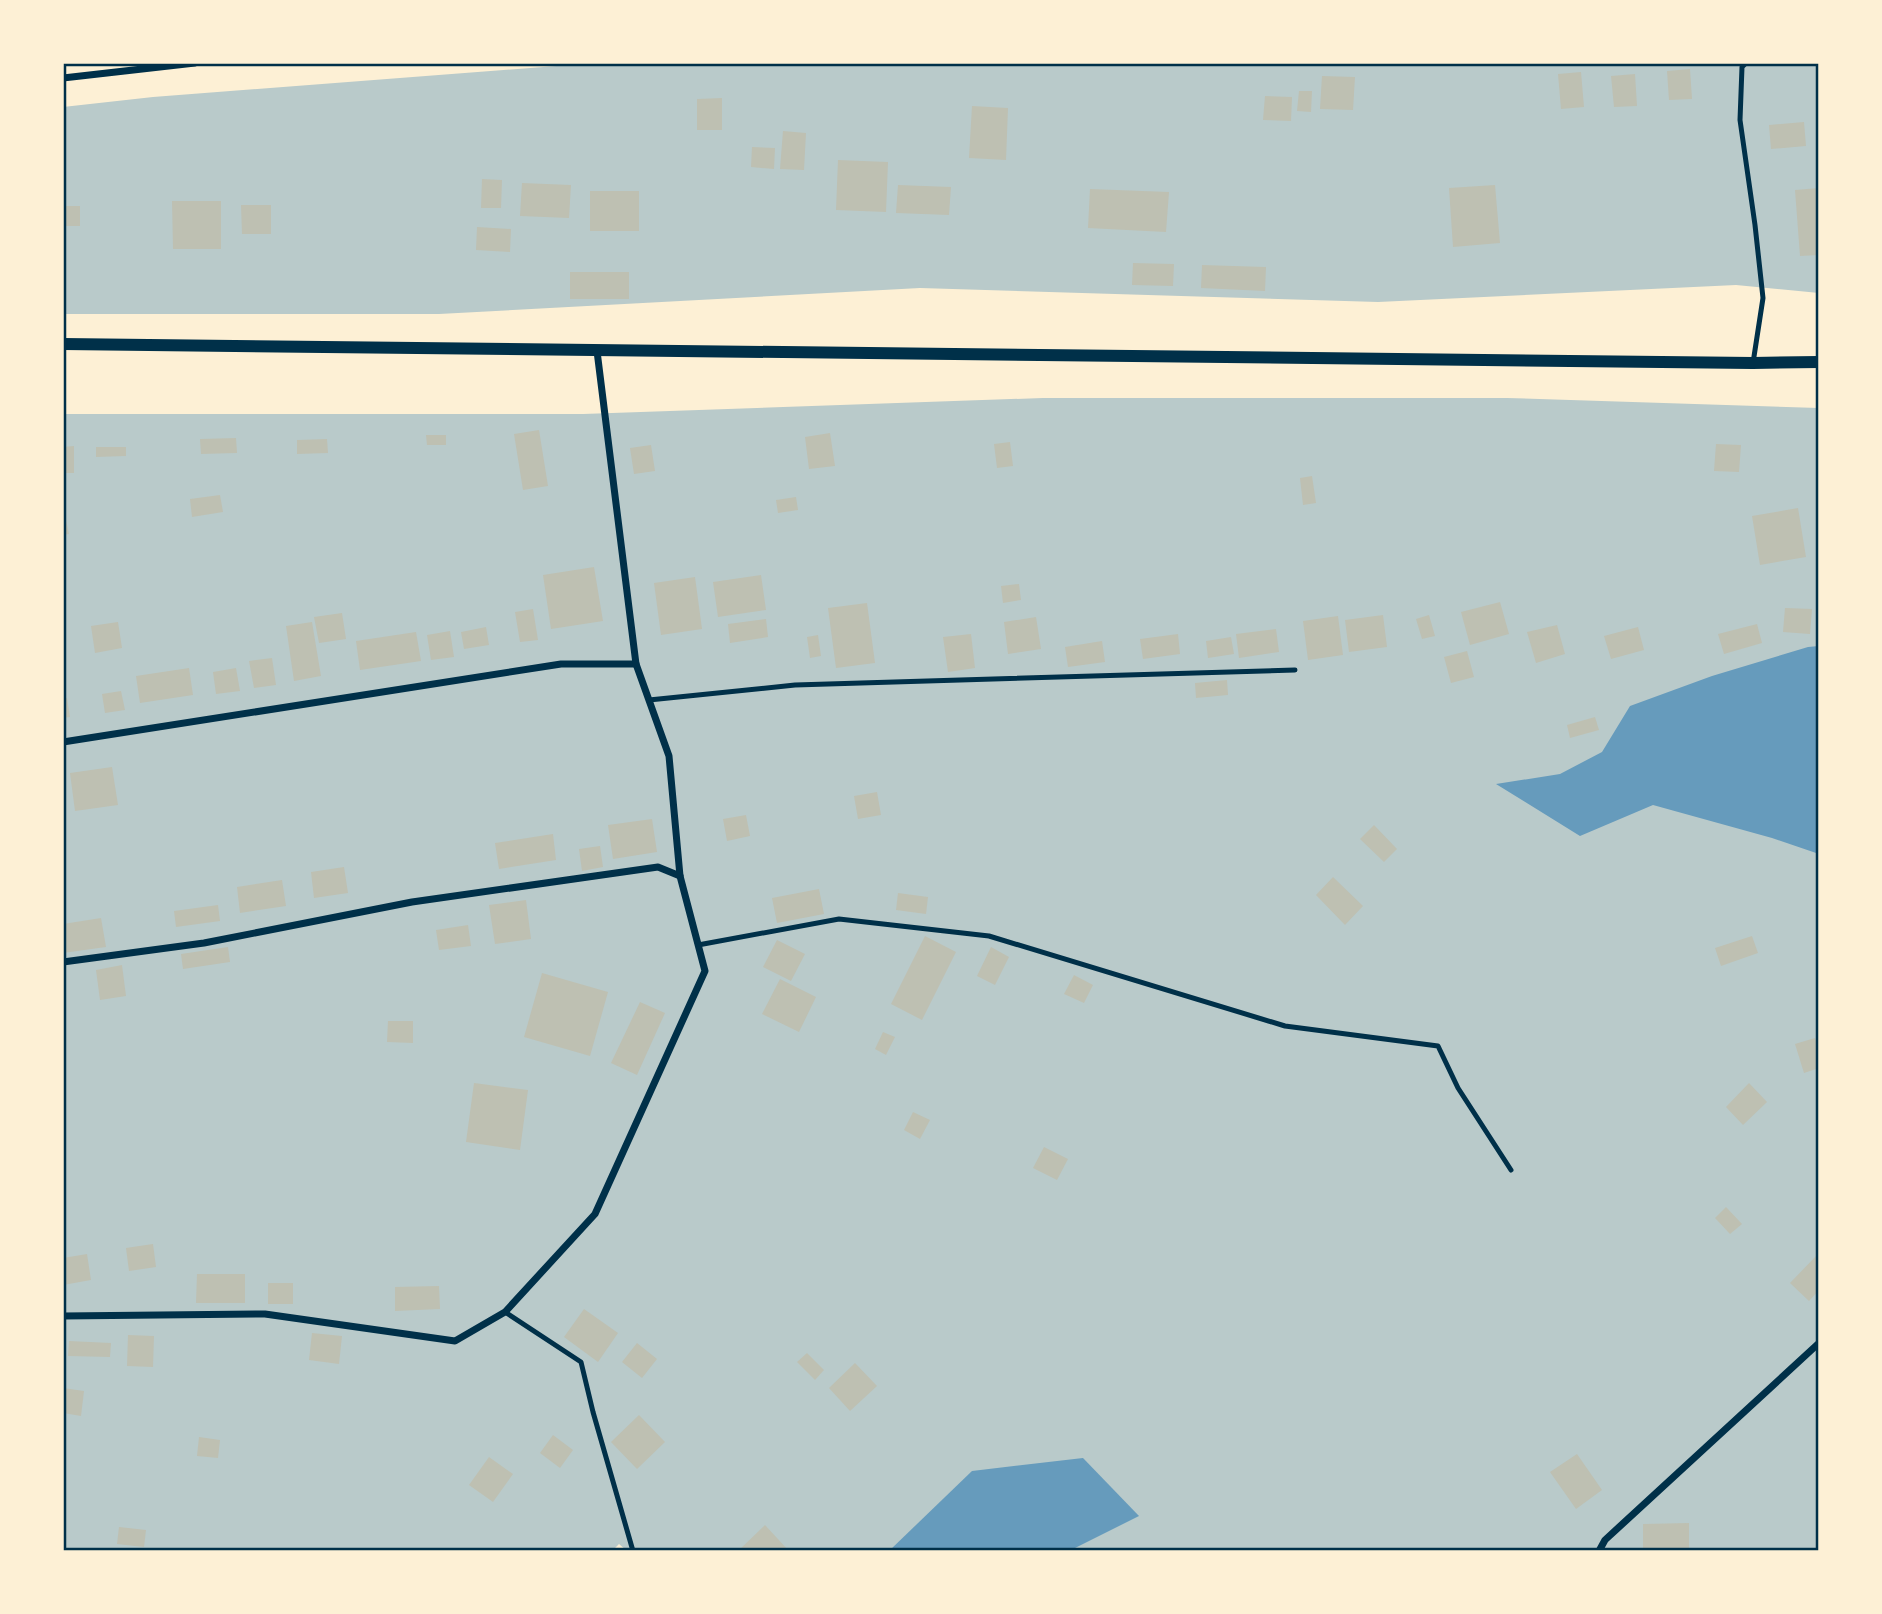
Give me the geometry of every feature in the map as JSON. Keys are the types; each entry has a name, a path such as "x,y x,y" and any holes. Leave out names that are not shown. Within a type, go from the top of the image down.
{"street":[{"path":"63,78 195,63"},
{"path":"63,344 1819,362"},
{"path":"63,1316 265,1314 455,1341 505,1312 595,1214 705,971 680,876 669,756 636,664 597,351"},
{"path":"63,743 561,664 636,664"},
{"path":"63,962 204,943 412,902 658,867 680,876"},
{"path":"1599,1551 1605,1540 1819,1343"}],"lane":[{"path":"1746,63 1742,66 1740,120 1763,298 1753,363"},
{"path":"649,700 795,685 1295,670"},
{"path":"698,945 839,919 989,936 1285,1026 1438,1046 1458,1088 1511,1170"},
{"path":"505,1312 581,1362 633,1551"}],"shaded area":[{"path":"595,63 1819,63 1819,293 1736,285 1378,302 920,288 439,314 63,314 63,107 153,97"},
{"path":"1043,398 1507,398 1819,408 1819,1551 627,1551 619,1544 612,1551 63,1551 63,414 583,414"}],"water":[{"path":"1819,646 1819,854 1653,805 1580,836 1496,784 1560,774 1602,752 1630,706 1712,676"},
{"path":"1083,1458 1139,1516 1069,1551 889,1551 972,1471"}],"building":[{"path":"1690,69 1692,99 1669,100 1667,71"},
{"path":"1581,72 1584,107 1561,109 1558,74"},
{"path":"1635,74 1637,106 1614,107 1611,76"},
{"path":"1322,76 1355,77 1353,110 1320,109"},
{"path":"1299,91 1312,91 1311,112 1297,111"},
{"path":"1265,96 1292,97 1291,121 1263,120"},
{"path":"722,98 722,130 697,130 697,99"},
{"path":"972,106 1008,108 1006,160 969,158"},
{"path":"1804,122 1806,146 1771,149 1769,125"},
{"path":"783,131 806,133 804,170 780,169"},
{"path":"752,147 775,148 774,169 751,167"},
{"path":"838,160 888,162 886,212 836,210"},
{"path":"482,179 502,180 501,208 481,208"},
{"path":"522,183 571,185 569,218 520,216"},
{"path":"898,185 951,187 949,215 896,213"},
{"path":"1495,185 1500,243 1453,247 1449,188"},
{"path":"1819,188 1819,255 1800,256 1795,190"},
{"path":"1090,189 1169,192 1166,232 1088,228"},
{"path":"590,191 639,191 639,231 590,231"},
{"path":"172,201 221,201 221,249 173,249"},
{"path":"241,205 271,205 271,234 242,234"},
{"path":"63,206 80,206 80,226 63,226"},
{"path":"477,227 511,229 510,252 476,250"},
{"path":"1133,263 1174,264 1173,286 1132,285"},
{"path":"1202,265 1266,267 1265,291 1201,288"},
{"path":"570,272 629,272 629,299 570,299"},
{"path":"539,430 548,486 523,490 514,434"},
{"path":"830,433 835,466 809,469 805,437"},
{"path":"426,435 446,435 446,445 427,445"},
{"path":"236,438 237,453 201,454 200,439"},
{"path":"327,439 328,453 297,454 297,440"},
{"path":"1010,442 1013,466 997,468 994,444"},
{"path":"1716,444 1741,445 1739,472 1714,471"},
{"path":"651,445 655,471 634,474 630,448"},
{"path":"74,446 74,473 63,473 63,447"},
{"path":"96,447 126,447 126,456 96,457"},
{"path":"1312,476 1316,503 1303,505 1300,478"},
{"path":"220,495 223,512 192,517 190,499"},
{"path":"796,497 798,510 778,513 776,500"},
{"path":"63,507 69,534 63,535"},
{"path":"1798,508 1806,557 1760,565 1752,516"},
{"path":"594,567 603,621 551,629 543,575"},
{"path":"761,575 766,610 718,617 713,582"},
{"path":"695,577 702,629 661,635 654,583"},
{"path":"1019,584 1021,600 1003,603 1001,586"},
{"path":"1500,602 1509,634 1470,645 1461,612"},
{"path":"867,603 875,663 836,668 828,608"},
{"path":"1785,608 1812,609 1810,634 1783,632"},
{"path":"533,609 538,640 520,642 515,612"},
{"path":"342,613 346,639 319,643 314,617"},
{"path":"1383,615 1387,647 1349,652 1345,620"},
{"path":"1429,615 1435,636 1422,639 1416,619"},
{"path":"1338,616 1343,655 1308,660 1303,621"},
{"path":"1036,617 1041,649 1008,654 1004,622"},
{"path":"766,619 768,637 730,643 728,624"},
{"path":"118,622 122,648 95,653 91,626"},
{"path":"312,622 321,676 294,681 286,626"},
{"path":"1757,624 1762,643 1724,654 1718,634"},
{"path":"1557,625 1565,654 1536,663 1527,632"},
{"path":"486,627 489,645 464,649 461,632"},
{"path":"1638,627 1644,650 1611,659 1604,636"},
{"path":"1276,629 1279,652 1239,658 1236,634"},
{"path":"450,631 454,657 431,660 427,635"},
{"path":"416,632 421,661 360,670 356,641"},
{"path":"971,634 975,668 948,672 943,637"},
{"path":"1178,634 1180,654 1143,659 1140,639"},
{"path":"818,635 821,656 810,658 807,637"},
{"path":"1231,637 1234,654 1208,658 1206,641"},
{"path":"1102,641 1105,662 1068,667 1065,647"},
{"path":"1467,651 1474,677 1451,683 1444,657"},
{"path":"272,658 276,685 254,688 249,661"},
{"path":"189,668 193,695 140,703 136,676"},
{"path":"236,668 240,691 216,694 213,672"},
{"path":"1227,680 1228,695 1196,698 1195,683"},
{"path":"121,691 125,710 105,713 102,694"},
{"path":"67,698 70,717 63,718 63,699"},
{"path":"1595,717 1599,730 1570,738 1567,725"},
{"path":"112,767 118,805 75,811 70,773"},
{"path":"877,792 881,815 858,819 854,796"},
{"path":"746,815 750,836 727,841 723,819"},
{"path":"652,819 657,852 613,859 608,825"},
{"path":"1374,825 1397,849 1384,862 1360,839"},
{"path":"553,834 556,860 499,869 495,843"},
{"path":"600,846 603,867 582,871 579,849"},
{"path":"344,867 348,893 314,898 311,872"},
{"path":"1333,877 1363,906 1345,925 1316,895"},
{"path":"282,880 286,906 240,913 237,887"},
{"path":"819,889 824,914 777,923 772,898"},
{"path":"898,893 928,897 926,914 896,910"},
{"path":"526,900 531,939 495,944 489,905"},
{"path":"218,905 220,921 176,927 174,911"},
{"path":"101,918 106,947 63,953 63,924"},
{"path":"468,925 471,946 439,950 436,930"},
{"path":"925,936 956,952 922,1020 891,1004"},
{"path":"1752,936 1758,953 1721,966 1715,948"},
{"path":"777,940 805,954 791,981 763,967"},
{"path":"228,947 230,962 183,969 181,954"},
{"path":"991,947 1009,957 995,985 977,976"},
{"path":"122,965 126,996 100,1000 96,970"},
{"path":"542,973 608,992 590,1056 524,1037"},
{"path":"1074,975 1093,985 1084,1003 1064,994"},
{"path":"780,979 816,997 799,1032 762,1014"},
{"path":"640,1002 665,1013 637,1075 611,1063"},
{"path":"388,1021 413,1021 413,1043 387,1042"},
{"path":"883,1032 895,1037 886,1055 875,1049"},
{"path":"1815,1038 1819,1051 1819,1068 1804,1073 1795,1044"},
{"path":"474,1083 528,1090 520,1150 466,1142"},
{"path":"1749,1083 1767,1102 1743,1125 1726,1107"},
{"path":"913,1112 930,1120 920,1139 904,1130"},
{"path":"1044,1147 1068,1159 1057,1180 1033,1168"},
{"path":"1726,1207 1742,1224 1730,1234 1715,1218"},
{"path":"153,1244 156,1267 129,1271 126,1248"},
{"path":"1819,1253 1819,1290 1809,1301 1790,1283"},
{"path":"87,1254 91,1280 63,1285 63,1258"},
{"path":"197,1274 245,1274 245,1303 196,1303"},
{"path":"268,1283 293,1283 293,1304 268,1304"},
{"path":"439,1286 440,1309 395,1311 395,1287"},
{"path":"584,1309 618,1333 598,1362 564,1337"},
{"path":"312,1333 342,1336 339,1364 309,1360"},
{"path":"128,1335 154,1336 153,1367 127,1366"},
{"path":"69,1341 111,1343 110,1357 68,1356"},
{"path":"637,1343 657,1359 642,1378 622,1362"},
{"path":"807,1353 824,1370 815,1380 797,1362"},
{"path":"855,1363 877,1386 850,1411 829,1388"},
{"path":"63,1388 84,1391 81,1416 63,1413"},
{"path":"639,1415 665,1442 637,1469 611,1442"},
{"path":"553,1435 573,1450 560,1468 540,1453"},
{"path":"199,1437 220,1440 218,1458 197,1456"},
{"path":"1577,1454 1602,1490 1576,1509 1550,1472"},
{"path":"489,1457 513,1474 493,1502 469,1485"},
{"path":"1689,1523 1689,1551 1643,1551 1643,1524"},
{"path":"765,1525 789,1551 738,1551"},
{"path":"119,1527 146,1530 144,1547 117,1544"}]}
